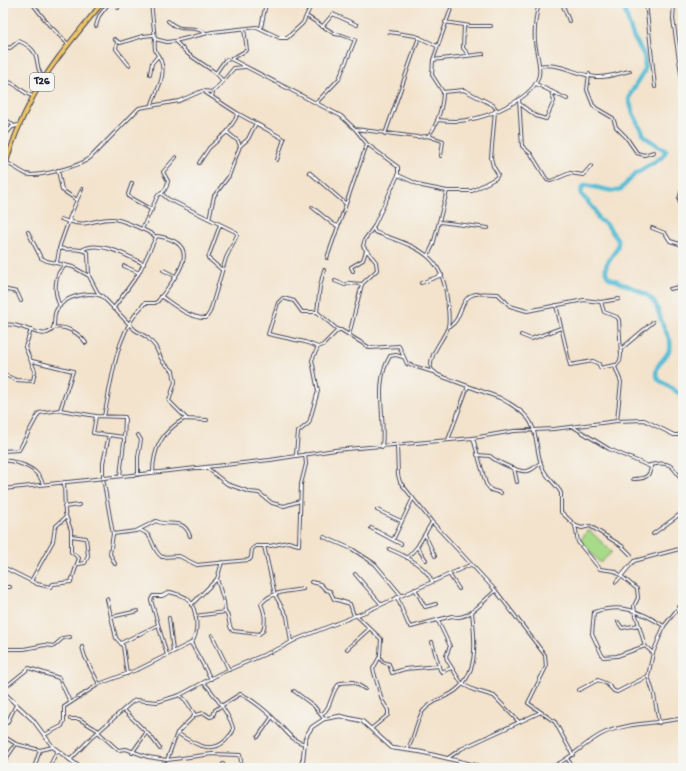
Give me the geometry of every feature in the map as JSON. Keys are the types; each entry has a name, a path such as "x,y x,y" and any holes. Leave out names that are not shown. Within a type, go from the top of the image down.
{"highway":[{"name":"T26","path":"3,174 19,125 33,96 69,45 102,3"}],"street":[{"path":"32,3 49,25 69,45"},
{"path":"96,26 99,16 109,3"},
{"path":"115,3 118,8"},
{"path":"152,3 153,35 155,39 154,50 162,64 161,79 152,104"},
{"path":"261,28 266,3"},
{"path":"155,39 167,42 206,33 261,28 280,38 286,38 298,29 308,17 312,3"},
{"path":"428,136 436,120 443,92 432,75 433,60 445,22 453,3"},
{"path":"436,120 453,122 466,120 496,111 519,99 536,84 539,66 535,41 539,3"},
{"path":"562,3 569,21"},
{"path":"646,3 655,87"},
{"path":"674,3 683,7"},
{"path":"674,3 672,19 683,87"},
{"path":"322,27 333,14 357,25"},
{"path":"308,17 335,34 350,37 355,40 339,79 317,102"},
{"path":"168,21 180,29 195,28 206,33"},
{"path":"445,22 464,26 491,26"},
{"path":"464,26 463,48 469,55"},
{"path":"216,73 225,60 232,59 247,50 244,30"},
{"path":"389,32 420,37 437,46"},
{"path":"114,39 120,43 143,36 153,35"},
{"path":"385,134 420,37"},
{"path":"3,46 10,48 19,41 33,50 38,60 39,74 44,79"},
{"path":"175,41 188,54 216,73 223,81"},
{"path":"117,42 116,49 129,65"},
{"path":"433,60 484,54"},
{"path":"150,74 152,63 158,56"},
{"path":"232,59 297,94 317,102 341,116 355,129 367,144 396,165 399,170 373,228 363,244 366,251 378,266 369,278 362,284 349,335"},
{"path":"539,66 548,65 589,74 596,77 630,71"},
{"path":"212,97 213,92 234,68 246,66"},
{"path":"589,74 587,90 596,108 613,118 616,127 626,137 637,154 644,155 654,152"},
{"path":"3,80 12,82 24,93 33,96"},
{"path":"536,84 567,99"},
{"path":"398,175 414,183 448,191 472,191 498,176 492,158 496,111 494,105 464,90 443,92"},
{"path":"205,91 255,125 284,139 277,160"},
{"path":"6,163 30,174 44,174 86,162 139,108 152,104 179,100 205,91 213,92"},
{"path":"520,104 536,116 546,119 554,101 551,91"},
{"path":"519,99 522,146 531,154 547,180 570,173 582,175 591,166"},
{"path":"198,164 209,148 227,132 236,118 237,113"},
{"path":"3,117 14,126"},
{"path":"3,137 14,126 19,125"},
{"path":"209,219 214,196 229,176 240,146 248,139 255,125"},
{"path":"355,129 385,134 428,136 443,141 441,156"},
{"path":"227,132 238,141 240,146"},
{"path":"327,258 367,144"},
{"path":"142,229 158,195 162,194 168,182 163,172 176,157"},
{"path":"58,170 62,190 77,200"},
{"path":"309,172 346,204"},
{"path":"132,183 128,194 129,197 152,210"},
{"path":"683,187 679,199 683,219"},
{"path":"57,262 59,248 82,189"},
{"path":"428,255 440,222 448,191"},
{"path":"161,296 185,312 196,317 206,318 210,312 229,249 237,235 236,232 168,199 162,194"},
{"path":"149,207 154,206"},
{"path":"312,207 333,224 338,226"},
{"path":"61,219 76,223 88,224 113,219 145,230 155,236 176,242 185,252 185,258 161,296 155,303 146,302 143,304 128,324 117,356 104,416"},
{"path":"440,222 488,228"},
{"path":"145,225 145,230"},
{"path":"220,225 208,258 222,270"},
{"path":"373,228 375,232 407,244 428,255 442,275 446,292 449,318 448,327 432,357 431,366 433,372"},
{"path":"652,228 665,233 670,240 683,245"},
{"path":"28,232 40,258 66,265 89,276"},
{"path":"113,308 139,273 156,240 155,236"},
{"path":"82,250 89,246 109,249 144,264"},
{"path":"59,248 82,250 90,254 89,276 99,295 128,324 148,338 161,359 173,371 175,382 169,401 186,418 192,421 207,420"},
{"path":"353,271 351,267 363,260 366,251"},
{"path":"60,306 55,297 55,291 59,271 66,265"},
{"path":"124,266 139,273"},
{"path":"163,270 175,276"},
{"path":"317,312 320,286 324,270"},
{"path":"421,283 442,275"},
{"path":"335,281 344,285 349,283 362,284"},
{"path":"670,289 683,286"},
{"path":"3,289 17,292 21,301"},
{"path":"448,327 457,319 467,299 475,294 498,294 507,304 522,310 534,310 584,300 602,302 619,299"},
{"path":"3,325 14,324 43,334 48,333 53,328 55,312 60,306 79,295 99,295"},
{"path":"338,330 323,346 318,347 306,342 268,334 278,303 283,298 292,300 302,312 317,312 338,330 370,348 399,346 407,364 433,372 509,403 527,417 533,430 540,463 550,481 561,493 561,512 575,525 580,528 590,526 622,546 631,555"},
{"path":"556,305 570,365 593,361 599,364 600,368 615,366 621,359 619,318 604,312 602,302"},
{"path":"621,349 653,322"},
{"path":"53,328 62,328 74,332 81,336 86,343"},
{"path":"521,335 531,339 561,328"},
{"path":"3,374 16,380 32,382 35,376 32,361 26,349 31,330"},
{"path":"296,455 298,432 309,423 318,391 312,360 318,347"},
{"path":"382,447 383,428 381,379 390,356 396,355 403,357"},
{"path":"32,361 73,370 60,410"},
{"path":"615,366 620,382 617,421"},
{"path":"448,440 468,386"},
{"path":"3,451 19,450 38,413 60,410 96,416 125,417 120,477"},
{"path":"96,416 92,432 124,436"},
{"path":"153,473 157,446 167,432 186,418"},
{"path":"3,489 83,479 120,477 206,468 335,450 473,438 514,431 574,427 617,421 644,420 674,435 683,431"},
{"path":"574,427 609,449 650,465 666,463 675,469 683,482"},
{"path":"109,435 103,463 102,478 113,534 110,554 115,564"},
{"path":"138,436 141,440 138,457 138,475"},
{"path":"473,438 486,484 491,490 501,493"},
{"path":"397,444 398,479 432,522 470,565 496,591 546,657 547,664 544,675 528,703 555,722 573,755"},
{"path":"140,530 151,536 156,552 162,557 176,555 197,564 250,560 254,547 270,546 288,542 299,545 300,501 302,476 306,464 305,454"},
{"path":"477,455 490,456 495,461 526,472 533,469 540,463"},
{"path":"3,460 17,462 29,468 38,475 43,484"},
{"path":"633,479 646,477 651,470 650,465"},
{"path":"206,468 227,484 250,492 259,493 272,503 284,506 300,501"},
{"path":"514,468 517,482"},
{"path":"3,567 48,587 53,584 69,583 73,580 78,564 78,556 72,553 71,536 64,507 64,482"},
{"path":"393,540 413,498"},
{"path":"64,507 80,505"},
{"path":"377,510 401,521"},
{"path":"653,534 683,512"},
{"path":"31,580 53,541 55,527 66,517"},
{"path":"113,534 140,530 156,521 162,524 173,522 185,527 190,536"},
{"path":"407,558 417,547 432,522"},
{"path":"575,525 578,542 600,569 615,571 637,589 638,598 634,606 635,612 645,646 653,653"},
{"path":"371,528 401,544"},
{"path":"425,535 435,556"},
{"path":"71,536 86,538 88,557 84,563 78,564"},
{"path":"324,536 355,551 375,564 401,595"},
{"path":"264,546 275,595 288,616 291,642"},
{"path":"417,547 426,560"},
{"path":"616,582 630,564 637,560 683,548"},
{"path":"389,549 407,558 422,569 432,582"},
{"path":"222,562 218,579 225,612 228,615 230,628 233,631 261,633 264,630 265,619 261,604 275,595 303,588"},
{"path":"70,760 98,732 136,700 157,702 180,695 229,670 291,642 355,616 470,565"},
{"path":"355,574 381,604"},
{"path":"449,574 459,589"},
{"path":"191,605 218,579"},
{"path":"310,582 320,584 326,590 330,591 334,599 350,604 355,616 381,638 380,658 374,669 382,700 388,710 388,715 372,728"},
{"path":"3,587 10,588"},
{"path":"415,589 425,607 436,604"},
{"path":"397,597 410,626 438,621 472,612 496,591"},
{"path":"44,734 62,726 64,721 63,710 71,702 100,684 127,674 167,655 173,651 191,643 196,631 191,605 184,596 170,592 162,596 153,596 151,600 167,655"},
{"path":"107,599 116,638 121,643 127,674"},
{"path":"659,723 656,702 648,676 653,653 664,626 683,602"},
{"path":"645,646 617,656 604,658 592,634 594,612 616,607 635,612 664,626"},
{"path":"111,616 138,612"},
{"path":"194,616 225,612"},
{"path":"407,750 414,737 419,719 424,710 458,689 472,668 475,643 472,612"},
{"path":"169,618 173,651"},
{"path":"438,621 450,646 446,658 462,684 474,690 494,696 519,722"},
{"path":"618,622 622,628 639,625"},
{"path":"121,643 158,625"},
{"path":"347,649 369,629"},
{"path":"212,635 229,670"},
{"path":"3,649 24,649 54,646 63,638 70,637"},
{"path":"432,642 442,672 451,668"},
{"path":"191,643 211,679"},
{"path":"82,647 84,657 100,684"},
{"path":"380,658 383,662 389,664 392,673 408,668 439,666"},
{"path":"3,689 29,668 59,678 71,702"},
{"path":"579,690 598,680 607,684 617,692 648,676"},
{"path":"322,714 328,708 333,692 340,683 353,682 365,689"},
{"path":"177,733 203,747 219,745 233,730 222,706 204,683"},
{"path":"294,691 322,714 324,719"},
{"path":"3,692 33,720 57,751 81,768"},
{"path":"167,760 177,733 195,715 204,714 210,717 213,716 215,710 242,694 272,717 289,736 305,744"},
{"path":"180,695 195,715"},
{"path":"6,723 16,705"},
{"path":"549,768 568,760 596,738 610,731 632,725 659,723 682,718 683,709"},
{"path":"124,710 160,749"},
{"path":"448,758 461,749 541,712"},
{"path":"300,768 304,758 305,744 308,733 312,727 324,719 340,716 350,717 362,721 372,728 392,748 448,758 487,768"},
{"path":"258,737 272,717"},
{"path":"70,719 79,719 98,732 117,749 126,749 132,752 167,760 212,754 237,754 242,755 242,768"},
{"path":"132,752 146,733"},
{"path":"3,736 16,744 40,750 53,747"},
{"path":"3,763 16,744"},
{"path":"39,768 34,767 40,750"},
{"path":"49,768 57,751"},
{"path":"568,760 574,768"},
{"path":"467,768 471,764"},
{"path":"313,768 323,768"}],"green space":[{"path":"589,530 612,552 600,563 580,540"}],"waterway":[{"path":"622,3 633,36 644,55 645,61 644,72 631,93 629,100 633,113 645,137 666,151 661,158 635,174 621,189 613,191 585,185 582,188 581,194 595,210 598,219 607,225 618,240 616,250 606,267 608,277 645,294 654,302 670,343 669,352 658,366 656,374 659,380 683,396"}]}
